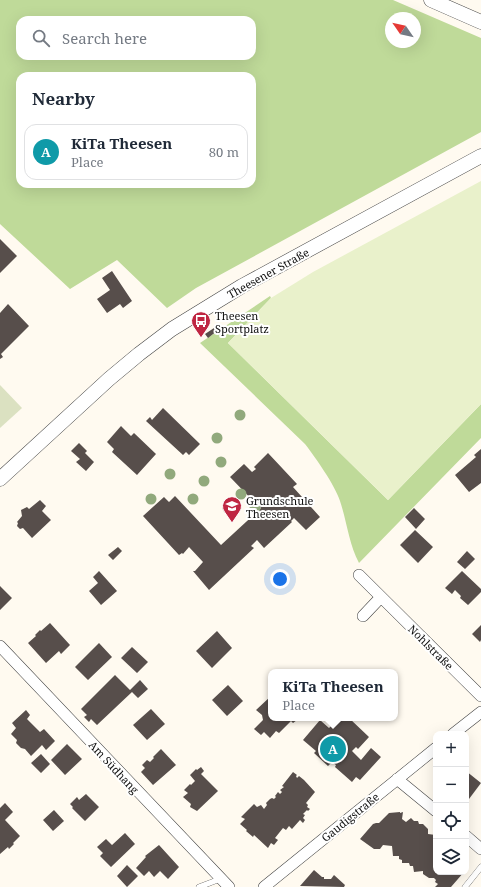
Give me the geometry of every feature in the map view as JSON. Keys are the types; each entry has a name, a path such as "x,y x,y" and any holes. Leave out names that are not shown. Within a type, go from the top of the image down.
{"street":[{"path":"431,0 481,22"},
{"name":"Theesener Straße","path":"0,479 108,379 172,329 242,286 481,156"},
{"name":"Nohlstraße","path":"359,575 481,696"},
{"path":"363,616 381,598"},
{"name":"Am Südhang","path":"0,646 229,887"},
{"path":"457,731 481,712"},
{"name":"Gaudigstraße","path":"264,887 433,750"},
{"path":"397,779 433,809"},
{"path":"469,839 481,849"}],"lane":[{"path":"465,887 481,867"},
{"path":"199,887 220,879"}],"green space":[{"path":"0,0 393,0 421,12 385,12 385,48 421,48 421,12 481,38 481,132 196,288 167,308 117,260 70,289 0,224"},
{"path":"481,181 481,404 388,500 228,343 271,298 313,272"},
{"path":"270,296 271,298 228,343 388,500 481,404 481,438 359,563 348,533 337,494 314,456 305,444 200,343"},
{"path":"0,385 22,408 0,428"}],"building":[{"path":"0,239 17,256 0,273"},
{"path":"112,271 132,301 123,308 120,304 107,313 97,299 110,290 102,278"},
{"path":"8,304 29,326 1,354 3,357 0,359 0,313"},
{"path":"214,328 217,331 208,338 205,334"},
{"path":"163,408 200,444 189,455 186,452 183,455 146,421 150,417 152,420"},
{"path":"121,426 131,436 134,433 156,454 137,475 112,452 114,449 107,442"},
{"path":"79,443 87,451 85,453 94,462 86,471 76,462 80,459 71,451"},
{"path":"481,449 481,483 469,492 455,475 476,457 474,455"},
{"path":"268,453 297,484 293,487 320,517 306,530 294,518 291,521 292,522 264,548 257,540 251,546 254,548 209,590 193,571 195,571 203,562 189,547 183,554 182,553 179,555 143,516 164,497 169,502 175,496 221,545 261,508 230,477 244,464 252,472 256,469 254,467"},
{"path":"40,500 46,506 42,511 51,520 32,538 23,528 20,529 17,526 17,522 22,516 21,510 27,507 29,509"},
{"path":"414,508 425,519 416,529 405,517"},
{"path":"415,530 433,547 418,563 400,545"},
{"path":"118,547 122,551 113,560 108,555"},
{"path":"467,551 475,559 465,569 457,562"},
{"path":"99,571 117,591 101,605 89,591 98,583 93,577"},
{"path":"462,571 481,589 481,592 468,605 460,598 461,596 455,590 452,594 445,588"},
{"path":"0,586 12,598 0,610"},
{"path":"50,623 70,645 61,654 59,651 46,663 28,643 40,630 41,631"},
{"path":"481,625 481,640 480,642 472,634"},
{"path":"217,631 232,648 212,668 196,651"},
{"path":"99,643 112,657 88,680 75,667"},
{"path":"132,647 148,662 137,673 121,658"},
{"path":"115,675 130,690 140,680 148,689 138,698 132,692 97,725 91,719 89,722 84,717 87,715 81,709"},
{"path":"228,685 243,701 227,716 212,700"},
{"path":"268,699 268,721 291,721 279,733 276,731 270,738 264,732 261,735 254,729 263,720 262,715 256,710"},
{"path":"151,709 165,724 147,740 133,725"},
{"path":"26,710 30,715 27,719 40,732 44,729 55,741 46,750 42,745 31,756 25,749 21,748 16,743 17,740 11,734 16,728 12,723"},
{"path":"319,721 329,728 332,725 329,723 331,721 352,721 369,737 358,749 356,747 352,751 361,760 371,748 381,757 360,780 356,777 352,782 335,767 336,765 332,762 328,766 314,753 316,751 303,740"},
{"path":"67,744 82,759 65,775 51,760"},
{"path":"161,749 176,765 153,785 141,772 145,768 142,765 147,760 150,762"},
{"path":"41,754 50,764 41,773 31,763"},
{"path":"201,767 204,771 201,774 218,791 197,811 190,807 191,804 183,797 188,793 184,790 195,781 190,775 196,769 197,770"},
{"path":"293,772 297,775 297,778 299,776 315,792 306,803 308,805 307,807 310,809 303,814 305,815 303,818 305,820 303,823 300,820 292,829 289,826 286,830 283,828 275,838 278,840 274,845 271,843 268,848 254,835 253,837 246,831 247,830 240,824 245,819 241,817 254,804 257,807 261,805 264,809 267,805 266,803 270,799 274,799 278,792 280,794 282,792 280,790 284,787 282,786"},
{"path":"469,773 481,783 469,799"},
{"path":"86,794 99,807 85,821 70,804 77,797 79,800"},
{"path":"5,803 13,812 5,820 20,836 9,849 8,847 0,854 0,808"},
{"path":"54,810 64,821 53,831 43,820"},
{"path":"403,812 402,819 406,822 411,818 414,821 418,821 419,824 423,824 428,829 428,834 433,835 433,875 461,875 451,887 435,887 438,884 435,882 436,880 434,878 429,878 423,874 423,871 414,872 413,866 410,866 409,863 402,863 399,856 393,856 392,846 383,845 380,849 374,849 360,839 373,824 379,823 389,813"},
{"path":"125,833 135,844 111,867 100,856 103,853 97,847 106,839 112,845"},
{"path":"159,845 179,867 168,879 160,871 154,877 149,871 144,876 136,868 146,857 145,856"},
{"path":"127,865 138,876 127,887 117,876"},
{"path":"314,870 324,877 324,879 331,879 334,875 345,885 344,887 300,886"}],"place":[{"name":"Theesen Sportplatz","path":"201,338"},
{"name":"Grundschule Theesen","path":"232,523"},
{"name":"KiTa Theesen","path":"333,749"}]}
